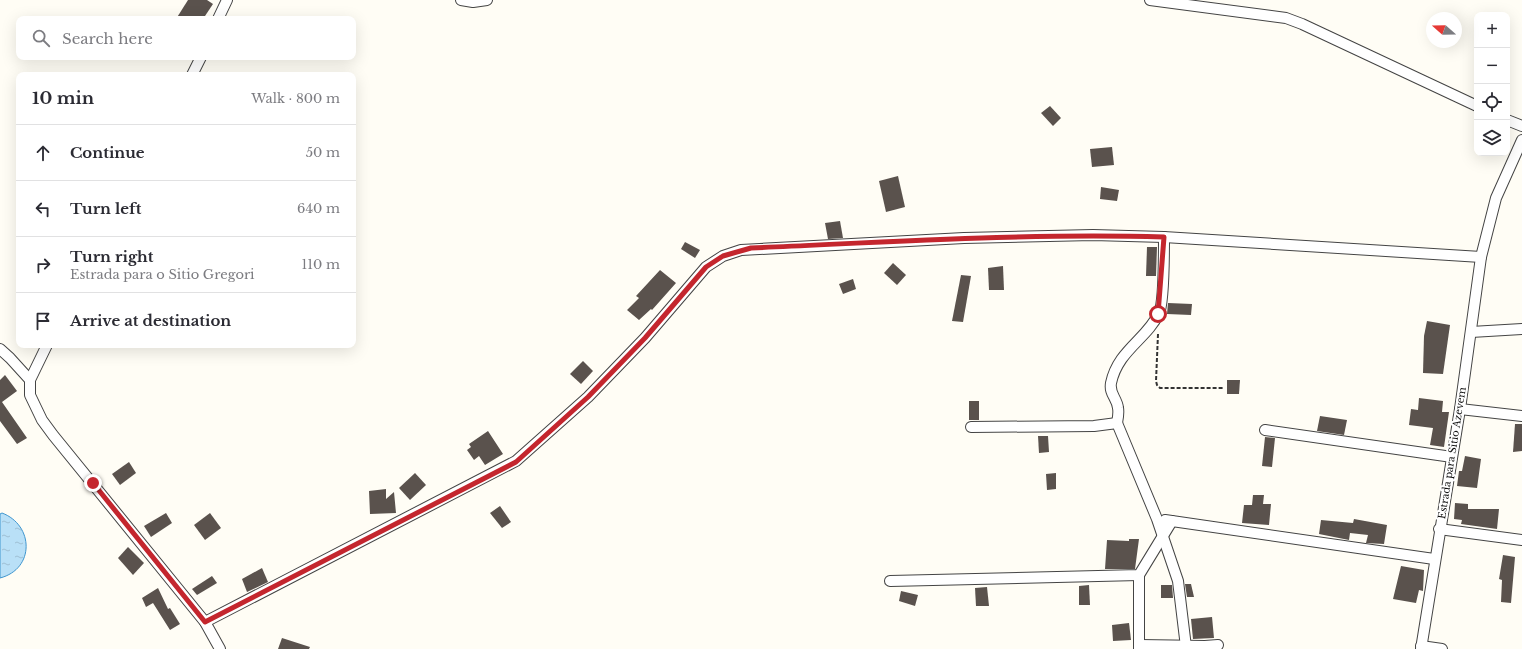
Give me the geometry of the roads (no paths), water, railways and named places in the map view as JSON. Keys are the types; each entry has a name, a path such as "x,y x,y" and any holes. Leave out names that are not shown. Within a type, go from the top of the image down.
{"street":[{"path":"219,16 227,0"},
{"path":"461,0 473,2 486,0"},
{"path":"1150,0 1286,18 1302,24 1474,105"},
{"path":"194,72 200,60"},
{"path":"1510,121 1522,126"},
{"name":"Estrada para Sitio Azevem","path":"1421,648 1434,559 1460,409 1481,256 1496,198 1522,140"},
{"path":"205,622 516,462 588,397 645,338 697,276 706,267 723,256 751,248 964,238 1093,235 1164,237 1481,256"},
{"path":"1164,237 1158,314 1146,331 1131,346 1114,375 1110,389 1118,407 1117,423 1157,519 1178,581 1186,647"},
{"path":"1471,332 1522,329"},
{"path":"46,348 30,380 30,395 42,420 205,622 220,649"},
{"path":"0,349 30,380"},
{"path":"1460,409 1522,416"},
{"path":"971,427 1094,426 1117,423"},
{"path":"1265,430 1452,457"},
{"path":"1157,519 1434,559"},
{"path":"1172,521 1138,575 1140,647 1205,648 1218,644"},
{"path":"1439,529 1522,540"},
{"path":"890,581 1138,575"},
{"path":"1421,648 1442,649"}],"water":[{"path":"2,513 13,519 20,527 25,536 26,547 20,566 11,573 0,578 0,514"}]}
